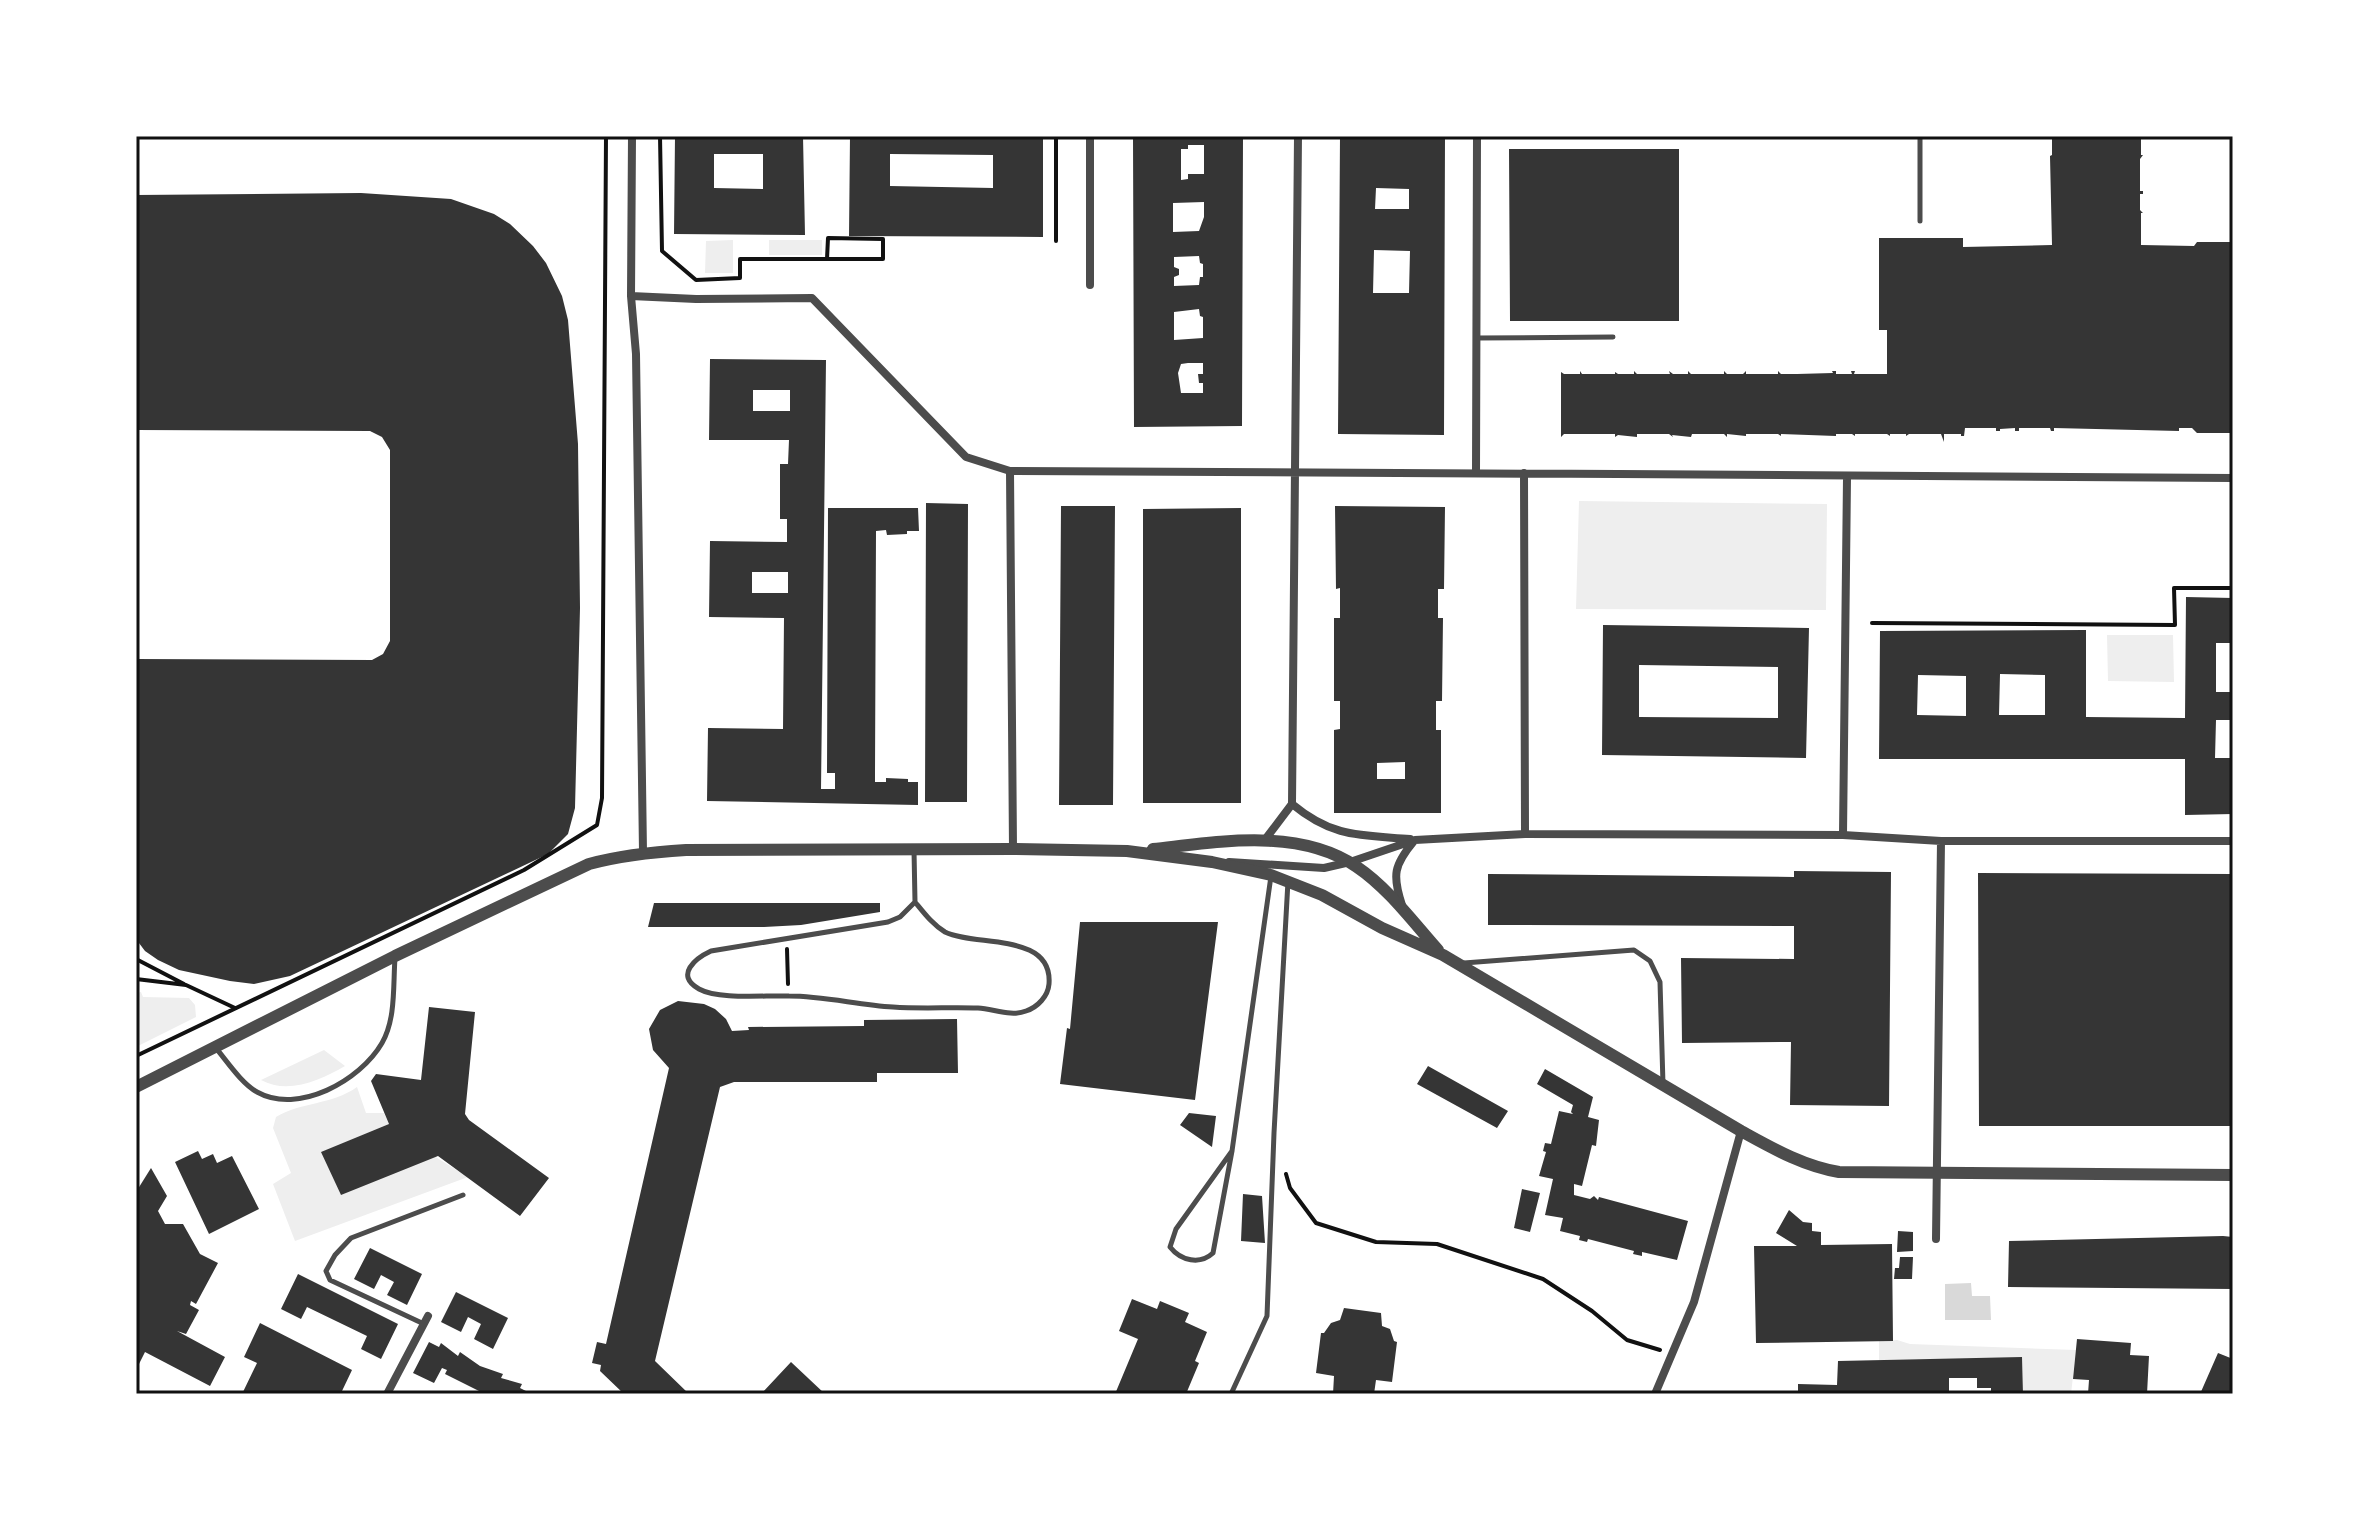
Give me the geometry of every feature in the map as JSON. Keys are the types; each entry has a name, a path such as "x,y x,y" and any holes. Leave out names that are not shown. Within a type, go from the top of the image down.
{"street":[{"path":"632,136 631,296 636,354 643,852"},
{"path":"1090,136 1090,285"},
{"path":"1263,842 1292,804 1298,136"},
{"path":"1476,473 1477,136"},
{"path":"631,296 812,298 966,457 1010,471 1295,470 1847,478 2233,478"},
{"path":"1010,471 1013,849"},
{"path":"1524,473 1525,834"},
{"path":"1843,835 1847,478"},
{"path":"1292,804 1309,818 1334,830 1415,840 1525,834 1843,835 1941,841 2233,841"},
{"path":"1212,862 1253,862 1314,868 1350,862 1415,840"},
{"path":"1405,913 1397,891 1396,871 1399,860 1415,840"},
{"path":"1936,1239 1941,841"},
{"path":"1127,851 1209,843 1306,845 1350,862 1370,877 1443,955"},
{"path":"136,1087 395,956 589,864 643,852 1127,851 1212,862 1288,880 1443,955 1741,1131 1785,1155 1820,1169 1839,1172 2233,1175"},
{"path":"1655,1394 1694,1302 1741,1131"},
{"path":"387,1394 426,1320"}],"lane":[{"path":"1920,136 1920,221"},
{"path":"1476,338 1613,337"},
{"path":"914,850 915,902 943,931 973,940 1019,944 1033,951 1049,976 1049,988 1044,998 1025,1012 1008,1013 982,1008 893,1007 812,996 714,994 698,988 687,972 689,965 711,951 888,922 900,917 915,902"},
{"path":"1232,1151 1176,1229 1170,1247 1183,1258 1197,1261 1213,1253 1232,1151 1271,875"},
{"path":"1231,1394 1267,1316 1288,880"},
{"path":"1457,964 1634,950 1650,961 1660,982 1663,1085"},
{"path":"215,1046 252,1090 269,1098 294,1099 342,1084 382,1042 391,1015 395,956"},
{"path":"426,1320 330,1280 326,1271 335,1255 351,1238 463,1195"}],"path":[{"path":"136,1056 524,870 597,825 602,798 604,648 606,136"},
{"path":"660,136 662,251 696,280 740,278 740,259 827,259 883,259 883,239 828,238 827,259"},
{"path":"1056,136 1056,241"},
{"path":"1872,623 2175,625 2174,588 2233,588"},
{"path":"787,939 788,996"},
{"path":"136,959 235,1008"},
{"path":"136,979 186,985"},
{"path":"1274,1133 1290,1188 1316,1223 1376,1242 1437,1244 1543,1279 1592,1311 1627,1340 1672,1353"}],"shaded area":[{"path":"733,240 733,273 705,273 706,241"},
{"path":"769,240 822,240 822,255 769,255"},
{"path":"1579,501 1827,504 1826,610 1576,609"},
{"path":"2107,635 2173,635 2174,682 2108,681"},
{"path":"141,992 143,997 189,998 195,1005 196,1017 136,1047 136,993"},
{"path":"324,1050 345,1066 315,1081 293,1086 261,1080"},
{"path":"357,1087 366,1113 384,1113 389,1124 322,1152 341,1195 434,1156 468,1177 295,1241 273,1184 291,1173 273,1128 276,1117 337,1097"},
{"path":"1971,1283 1972,1296 1990,1296 1991,1320 1945,1320 1945,1284"},
{"path":"1897,1340 1910,1344 2076,1350 2071,1394 2023,1394 2022,1358 1879,1360 1879,1341"}],"building":[{"path":"675,136 803,136 805,235 674,234","holes":["714,154 763,154 763,189 714,188"]},
{"path":"850,136 1043,136 1043,237 849,236","holes":["890,154 993,155 993,188 890,186"]},
{"path":"1133,136 1243,136 1242,426 1134,427","holes":["1188,145 1204,145 1204,174 1188,174 1188,179 1181,180 1181,149 1188,149","1204,202 1204,217 1199,231 1173,232 1173,203","1199,256 1203,264 1203,277 1200,277 1199,285 1174,286 1174,277 1179,275 1179,269 1174,267 1174,257","1199,309 1203,317 1203,338 1174,340 1174,312","1203,363 1203,374 1198,374 1199,383 1203,383 1203,393 1181,393 1178,373 1181,364"]},
{"path":"1340,136 1445,136 1444,435 1338,434","holes":["1376,188 1409,189 1409,209 1375,209","1374,250 1410,251 1409,293 1373,293"]},
{"path":"2052,137 2141,137 2141,245 2194,246 2197,242 2231,242 2233,245 2231,433 2197,433 2192,428 2179,428 2179,431 2019,428 2015,431 2015,428 1996,431 1996,428 1965,428 1964,436 1944,434 1944,442 1941,434 1727,434 1727,437 1724,434 1692,434 1691,437 1673,437 1669,434 1637,434 1637,437 1615,437 1615,434 1564,434 1561,437 1561,372 1670,374 1669,371 1688,374 1688,371 1691,374 1724,374 1724,371 1727,374 1743,374 1746,371 1746,374 1778,374 1778,371 1781,374 1797,374 1836,371 1836,374 1852,374 1851,371 1855,371 1854,374 1887,374 1887,330 1879,330 1879,238 1963,238 1963,247 2052,245"},
{"path":"1509,149 1679,149 1679,321 1510,321"},
{"path":"361,193 451,199 494,214 510,224 533,246 546,263 562,296 568,320 578,444 580,608 575,808 568,834 548,854 290,976 254,984 230,981 179,970 145,951 136,939 136,659 372,660 383,654 390,641 390,450 382,437 370,431 136,430 136,195"},
{"path":"710,359 826,360 821,789 835,789 835,773 827,773 828,508 918,508 919,531 887,535 886,530 876,531 875,782 886,782 886,778 918,782 918,805 707,801 708,728 783,729 784,618 709,617 710,541 787,542 787,519 780,519 780,464 788,464 789,440 709,440","holes":["753,390 790,390 790,411 753,411","752,572 788,572 788,593 752,593"]},
{"path":"926,503 968,504 967,802 925,802"},
{"path":"1061,506 1115,506 1113,805 1059,805"},
{"path":"1335,506 1445,507 1444,589 1438,589 1438,618 1443,618 1442,701 1436,701 1436,730 1441,730 1441,813 1334,813 1334,730 1340,729 1340,701 1334,701 1334,618 1340,618 1340,588 1336,589","holes":["1405,762 1405,779 1377,779 1377,763"]},
{"path":"1241,508 1241,803 1143,803 1143,509"},
{"path":"2186,597 2233,598 2233,643 2216,643 2216,692 2233,692 2233,720 2216,720 2215,758 2233,758 2233,814 2185,815 2185,759 1879,759 1880,631 2086,630 2086,717 2185,718","holes":["2000,674 2045,675 2045,715 1999,715","1918,675 1966,676 1966,716 1917,715"]},
{"path":"1603,625 1809,628 1806,758 1602,755","holes":["1639,665 1778,667 1778,718 1639,717"]},
{"path":"1794,871 1891,872 1889,1106 1790,1105 1791,1042 1682,1043 1681,958 1794,959 1794,926 1488,925 1488,874 1794,877"},
{"path":"1978,873 2233,874 2233,1126 1979,1126"},
{"path":"654,903 880,903 880,912 801,925 648,927"},
{"path":"1080,922 1218,922 1195,1100 1060,1084 1067,1028 1070,1029"},
{"path":"678,1001 704,1004 715,1009 726,1019 732,1031 749,1030 748,1027 864,1026 864,1020 957,1019 958,1073 877,1073 877,1082 734,1082 720,1087 655,1361 689,1394 624,1394 600,1371 601,1365 592,1363 597,1342 606,1344 669,1068 653,1050 649,1029 660,1010"},
{"path":"429,1007 475,1012 465,1114 549,1178 520,1216 438,1156 341,1195 321,1152 389,1124 371,1081 376,1074 421,1080"},
{"path":"1428,1066 1508,1111 1497,1128 1417,1084"},
{"path":"1545,1069 1593,1097 1588,1117 1599,1120 1596,1146 1592,1145 1582,1186 1574,1184 1574,1195 1590,1199 1594,1196 1598,1200 1599,1197 1688,1221 1677,1260 1642,1252 1642,1256 1588,1239 1587,1242 1579,1240 1580,1236 1560,1231 1563,1218 1545,1215 1553,1179 1539,1176 1546,1152 1543,1151 1545,1143 1551,1144 1559,1111 1573,1114 1573,1105 1537,1084"},
{"path":"1189,1113 1216,1116 1212,1147 1180,1125"},
{"path":"198,1151 202,1159 213,1154 217,1163 232,1156 259,1209 209,1234 175,1162"},
{"path":"151,1168 167,1196 158,1211 165,1224 183,1224 200,1254 218,1263 196,1304 191,1301 190,1305 199,1310 186,1334 177,1331 225,1357 210,1386 145,1352 136,1370 136,1192"},
{"path":"1522,1189 1540,1193 1530,1232 1514,1228"},
{"path":"1243,1194 1262,1196 1265,1243 1241,1241"},
{"path":"1789,1210 1803,1222 1812,1223 1812,1231 1821,1232 1821,1245 1892,1244 1893,1341 1756,1343 1754,1246 1797,1246 1776,1233"},
{"path":"1898,1231 1913,1232 1913,1251 1897,1252"},
{"path":"2233,1237 2233,1289 2008,1287 2009,1241"},
{"path":"370,1248 422,1274 407,1305 387,1295 394,1282 381,1275 374,1289 354,1279"},
{"path":"1900,1257 1913,1257 1912,1279 1894,1279"},
{"path":"298,1274 398,1324 381,1359 361,1349 367,1336 307,1307 301,1319 281,1309"},
{"path":"456,1292 508,1318 493,1349 474,1339 481,1324 468,1317 461,1332 441,1322"},
{"path":"1132,1299 1157,1309 1160,1301 1189,1313 1185,1322 1207,1332 1186,1394 1115,1394 1138,1339 1119,1331"},
{"path":"1344,1308 1381,1313 1382,1326 1390,1329 1397,1342 1392,1382 1376,1380 1374,1394 1333,1394 1334,1376 1316,1373 1321,1333 1331,1323 1340,1320"},
{"path":"260,1323 352,1370 342,1391 349,1394 242,1394 257,1363 244,1357"},
{"path":"2077,1339 2131,1343 2130,1355 2149,1356 2147,1394 2088,1394 2089,1380 2073,1379"},
{"path":"429,1342 439,1347 441,1343 458,1356 460,1352 480,1366 503,1374 501,1378 522,1384 520,1388 532,1394 485,1394 445,1374 447,1370 442,1368 434,1383 413,1373"},
{"path":"2218,1353 2233,1359 2233,1394 2200,1394"},
{"path":"2022,1357 2023,1394 1991,1394 1991,1388 1977,1388 1977,1378 1949,1378 1949,1394 1798,1394 1798,1384 1837,1385 1838,1361"},
{"path":"791,1362 825,1394 761,1394"}]}
